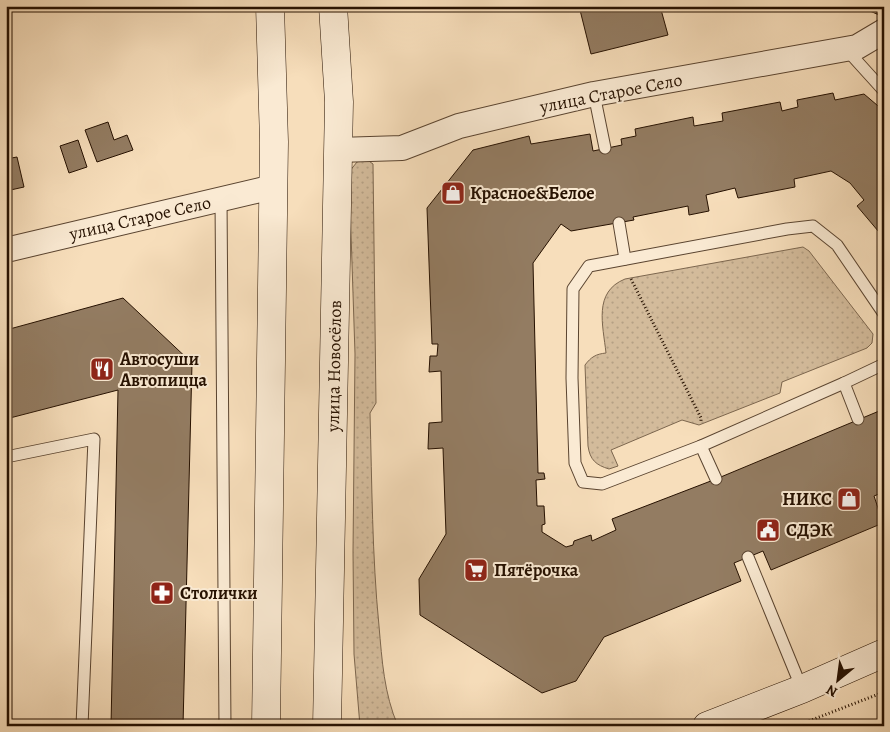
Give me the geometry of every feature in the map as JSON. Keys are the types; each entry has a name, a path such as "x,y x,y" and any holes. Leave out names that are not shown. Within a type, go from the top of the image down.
{"main road":[{"path":"266,726 274,142 270,6"},
{"name":"улица Новосёлов","path":"327,726 339,102 334,6"},
{"path":"707,726 802,689 884,653"}],"street":[{"name":"улица Старое Село","path":"338,150 402,148 459,126 594,94 857,47 884,31"},
{"name":"улица Старое Село","path":"6,250 273,187"}],"lane":[{"path":"846,49 884,90"},
{"path":"594,94 605,148"},
{"path":"221,199 225,726"},
{"path":"619,223 625,259"},
{"path":"884,314 837,245 813,226 787,229 588,266 572,289 572,378 576,463 583,482 602,484 701,446 884,364"},
{"path":"844,383 858,419"},
{"path":"6,458 94,439 82,726"},
{"path":"701,446 716,479"},
{"path":"748,557 802,689"}],"path":[{"path":"625,259 631,280 701,418 701,446"},
{"path":"796,726 884,692"}],"shaded area":[{"path":"366,159 373,164 376,403 370,413 375,573 384,677 393,714 398,726 360,726 354,654 355,354 349,172 357,162"},
{"path":"803,247 809,251 873,334 872,343 867,348 782,382 780,393 699,425 682,420 611,450 618,466 609,469 594,461 588,446 585,365 594,356 606,353 602,310 608,292 625,279"}],"building":[{"path":"579,6 660,6 668,35 591,54"},
{"path":"858,6 884,6 884,17"},
{"path":"833,93 835,100 864,94 884,111 884,238 857,206 864,200 850,183 831,171 794,179 795,187 738,198 735,188 706,195 709,211 689,215 688,206 633,217 634,220 571,231 561,224 533,263 538,473 544,473 545,479 536,480 537,506 544,506 545,524 542,525 542,532 566,547 573,545 574,541 591,535 592,541 616,530 612,519 716,479 884,409 884,492 874,496 883,523 771,570 763,551 734,563 741,581 604,637 576,681 542,693 420,615 419,579 446,534 443,448 428,449 429,423 442,422 441,371 429,372 430,356 437,356 438,344 432,344 427,208 473,150 529,136 531,144 590,134 593,151 622,145 621,139 636,136 635,129 693,117 694,126 723,121 722,113 780,102 782,111 798,107 797,100"},
{"path":"108,122 114,140 127,135 133,150 97,162 85,130"},
{"path":"78,140 87,167 69,173 60,146"},
{"path":"17,157 24,187 6,191 6,159"},
{"path":"123,298 192,363 183,726 111,726 118,390 6,419 6,330"}],"place":[{"name":"Красное&Белое","path":"453,193"},
{"name":"Автосуши Автопицца","path":"102,369"},
{"name":"НИКС","path":"849,499"},
{"name":"СДЭК","path":"768,530"},
{"name":"Пятёрочка","path":"476,570"},
{"name":"Столички","path":"162,593"}]}
